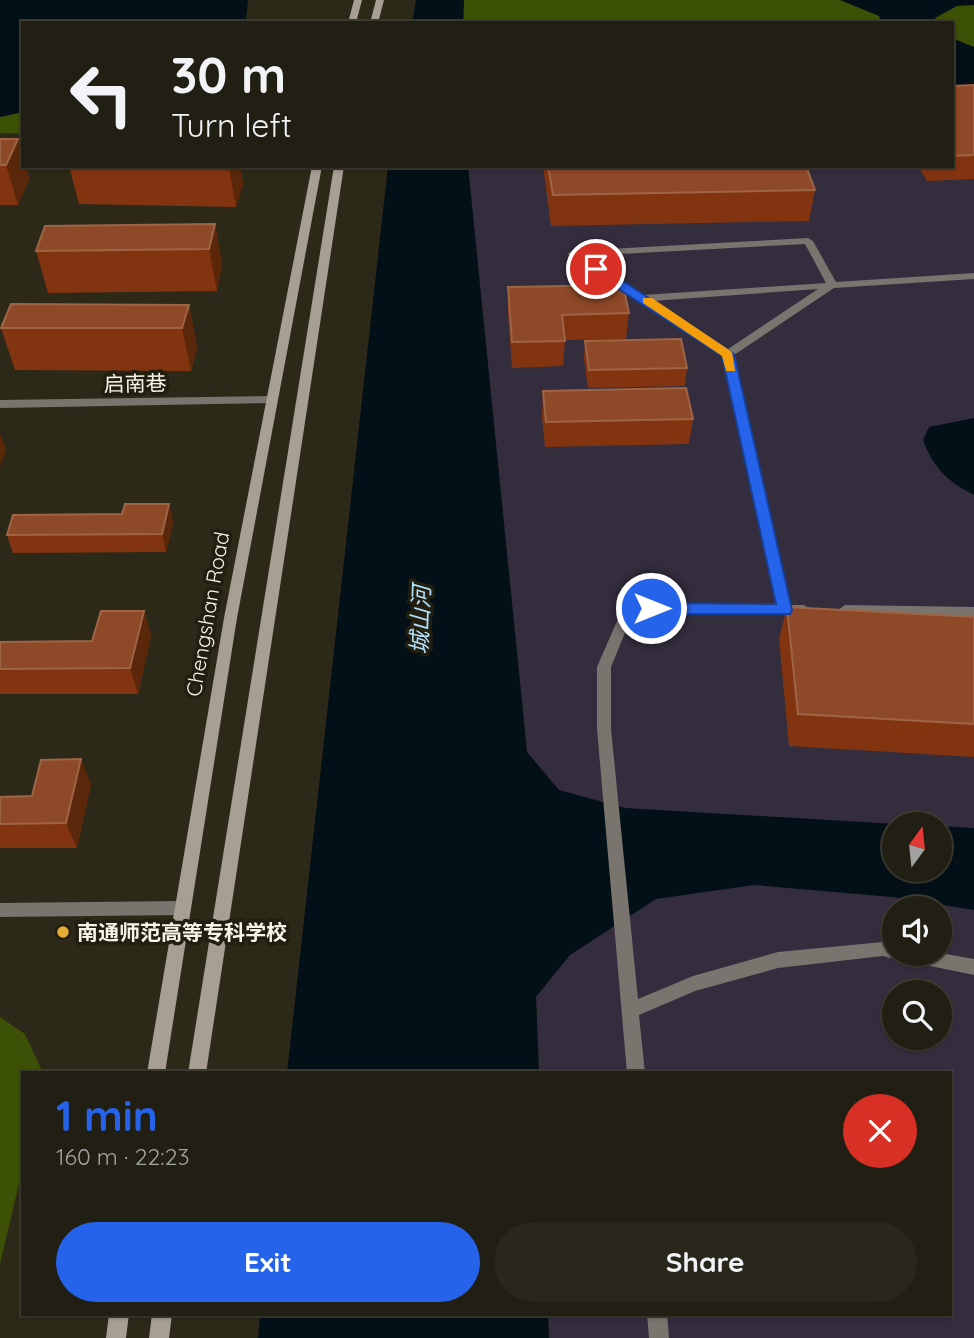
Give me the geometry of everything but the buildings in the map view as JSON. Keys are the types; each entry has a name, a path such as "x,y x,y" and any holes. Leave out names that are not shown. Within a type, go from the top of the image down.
{"main road":[{"path":"353,21 358,0"},
{"path":"375,21 380,0"},
{"name":"Chengshan Road","path":"156,1071 181,908 270,400 317,168"},
{"path":"197,1071 302,386 339,168"},
{"path":"116,1338 119,1316"},
{"path":"159,1338 162,1316"}],"street":[{"path":"785,610 728,354 572,254 808,242 832,285"},
{"path":"643,298 974,276"},
{"path":"728,354 832,285"},
{"name":"启南巷","path":"0,404 270,400"},
{"path":"636,1071 626,939 604,729 604,667 622,625 651,608 974,612"},
{"path":"0,910 181,908"},
{"path":"631,1010 692,984 778,960 882,949"},
{"path":"952,963 974,967"},
{"path":"657,1316 659,1338"}],"shaded area":[{"path":"974,88 974,1338 549,1338 548,1316 952,1316 952,1071 539,1071 527,752 468,168 954,168 954,159"}],"green space":[{"path":"464,0 974,0 974,88 954,91 954,21 463,21"},
{"path":"21,112 21,134 0,133 0,117"},
{"path":"0,1017 25,1034 42,1071 21,1071 21,1175 0,1264"}],"water":[{"path":"0,0 248,0 244,21 21,21 21,112 0,117"},
{"path":"416,0 464,0 463,21 412,21"},
{"path":"840,0 974,0 974,5 957,6 935,18 937,21 880,21 879,16"},
{"path":"954,39 974,47 974,88 954,91"},
{"name":"城山河","path":"388,168 468,168 527,752 559,790 625,808 882,823 882,882 952,882 952,827 974,828 974,910 952,907 952,896 882,896 754,885 656,899 570,955 536,997 539,1071 287,1071"},
{"path":"974,418 974,495 942,473 923,440 929,427"},
{"path":"260,1316 548,1316 549,1338 258,1338"}],"slow traffic":[{"path":"647,301 728,354 731,368"}],"place":[{"name":"南通师范高等专科学校","path":"63,932"}],"route":[{"path":"596,269 728,354 785,610 651,608"}]}
